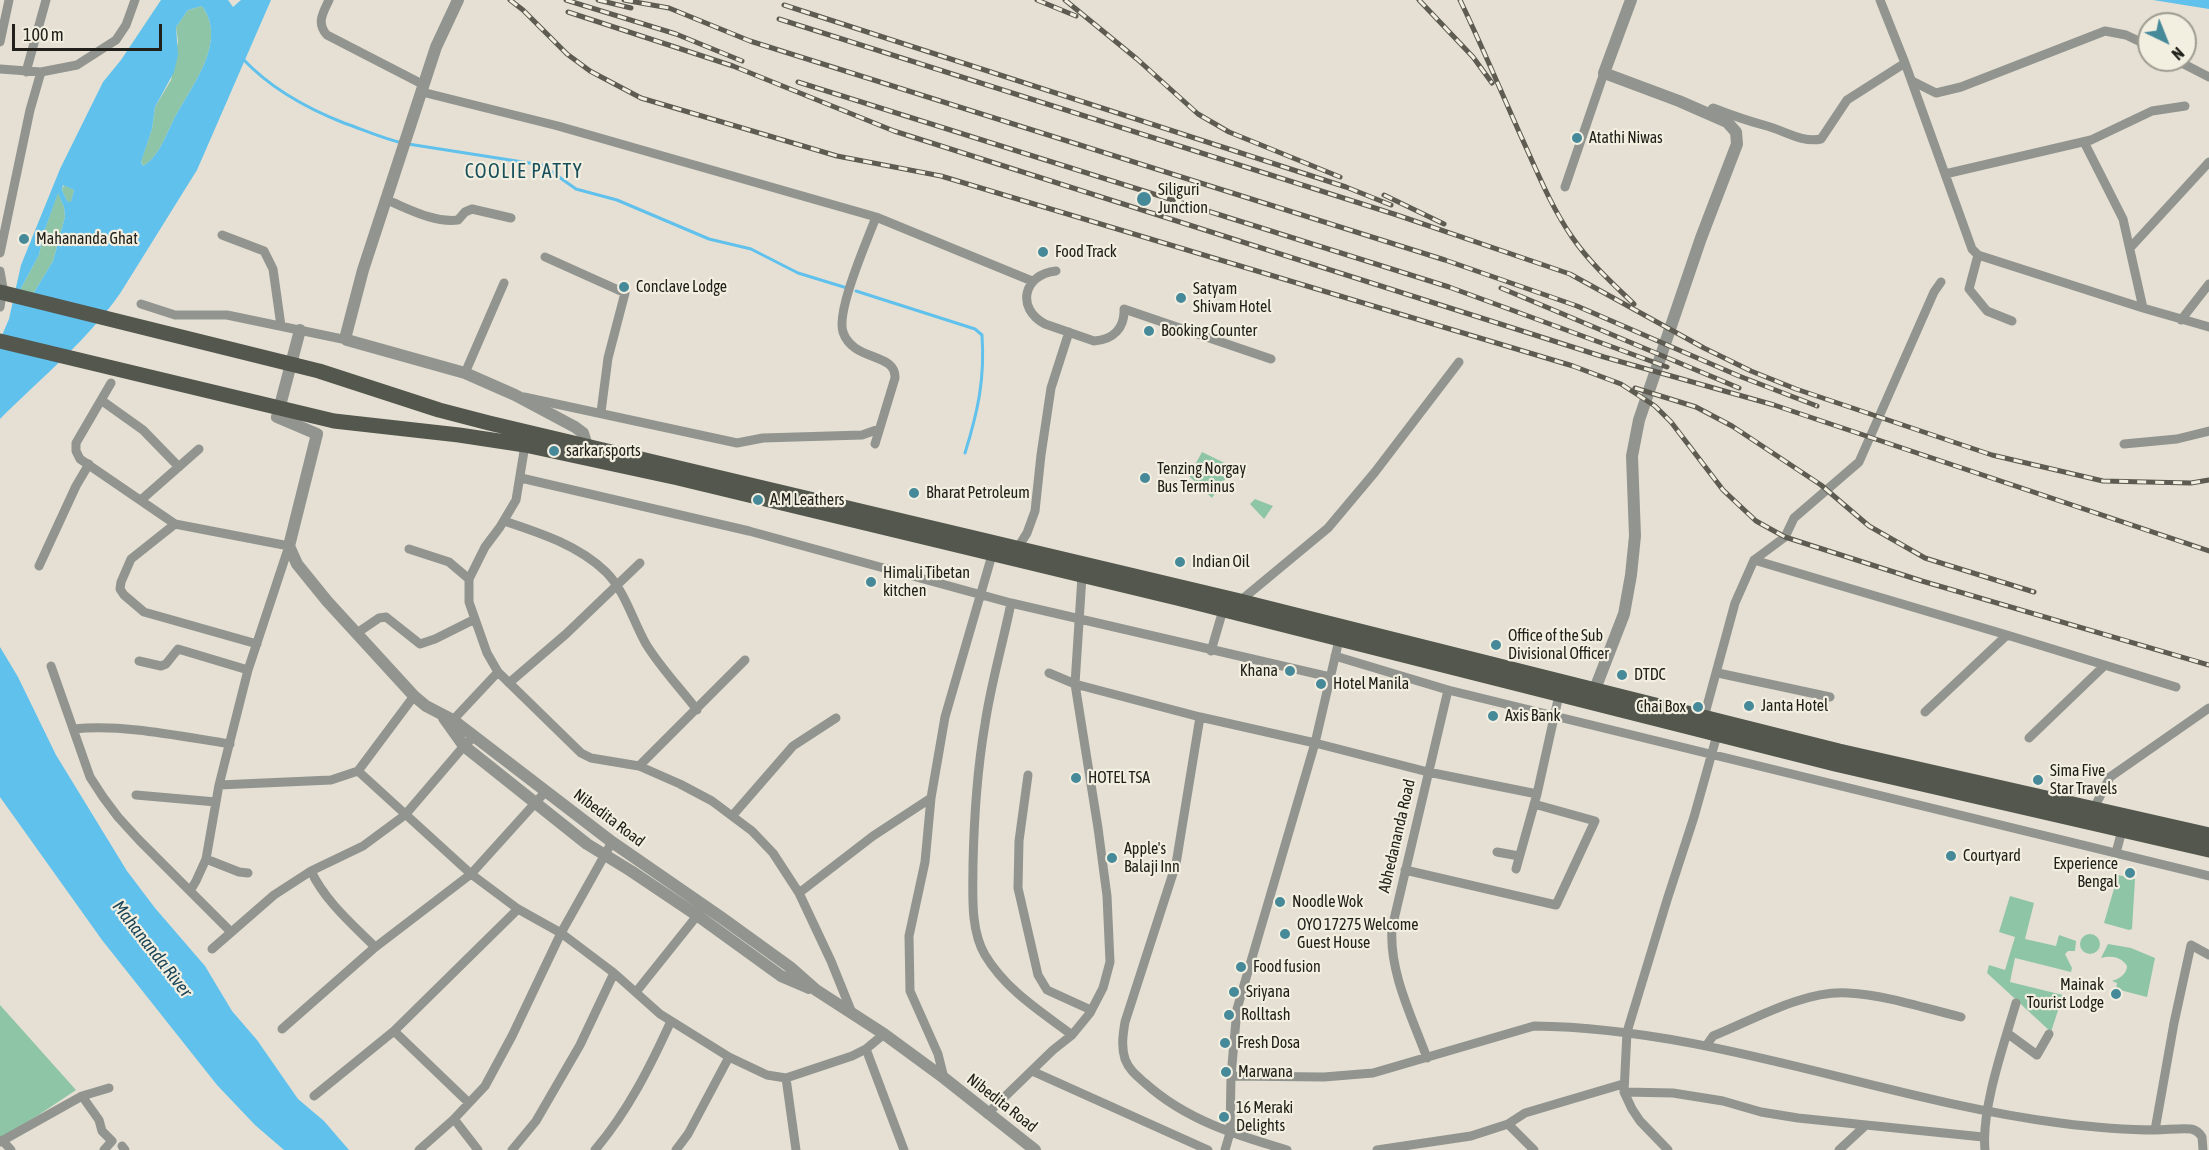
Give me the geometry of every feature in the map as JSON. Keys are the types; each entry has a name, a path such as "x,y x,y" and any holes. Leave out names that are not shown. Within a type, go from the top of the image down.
{"main road":[{"path":"0,292 319,371 448,412 1016,555 1240,601 1337,635 1430,663 1559,695 1839,752 2093,810 2123,824 2209,850"},
{"path":"0,341 334,421 525,445 678,478 992,555 1016,555 1082,576 1223,610 1595,689 1704,717 1718,728 1835,765 2123,824 2209,835"}],"street":[{"path":"0,42 9,0"},
{"path":"26,72 46,0"},
{"path":"0,69 41,72 76,65 116,40 126,25 135,0"},
{"path":"329,0 320,22 321,29 423,88 876,217 1032,281"},
{"path":"347,340 346,335 363,270 436,47 458,0"},
{"path":"1564,187 1631,0"},
{"path":"1880,0 1912,81 1972,249 1978,255 2209,327"},
{"path":"1912,81 1936,93 1960,87 2105,31 2126,35 2137,40"},
{"path":"1708,114 1713,108 1809,142 1821,140 1847,100 1905,63"},
{"path":"0,253 30,110 41,72"},
{"path":"1595,689 1624,614 1635,536 1632,456 1639,420 1701,238 1737,144 1736,132 1727,122 1604,74"},
{"path":"1946,174 2084,142 2152,111 2185,106"},
{"path":"2084,142 2123,219 2143,308"},
{"path":"2130,248 2209,162"},
{"path":"387,200 448,221 458,220 465,212 472,209 511,218"},
{"path":"875,444 895,378 894,371 885,361 856,350 846,338 842,324 848,297 876,217"},
{"path":"222,235 264,251 273,269 281,326"},
{"path":"1978,255 1969,290 1987,311 2012,321"},
{"path":"545,257 625,293 608,358 601,412"},
{"path":"0,271 3,288 0,307"},
{"path":"1056,271 1039,275 1032,281 1027,297 1031,314 1045,324 1094,341 1111,337 1122,324 1124,309 1271,359"},
{"path":"1704,717 1718,673 1735,603 1754,560 1785,537 1794,518 1859,462 1934,292 1941,282"},
{"path":"465,373 504,283"},
{"path":"2181,320 2209,285"},
{"path":"141,304 175,315 227,315 347,340 465,373 515,395 575,427 583,433 587,446"},
{"path":"190,891 206,859 219,785 248,670 289,546 317,434 277,417 300,330"},
{"path":"1016,555 1035,511 1051,388 1069,332"},
{"path":"1240,601 1329,528 1459,362"},
{"path":"111,383 76,443 76,451 80,459 175,524 289,546"},
{"path":"515,395 737,443 763,438 862,435 879,429"},
{"path":"101,400 143,430 179,467"},
{"path":"2124,444 2177,439 2209,431"},
{"path":"525,445 516,500 486,547 470,579 469,602 487,653 498,672 581,753 591,758 639,766 680,784 712,801 752,831 773,853 799,893 852,1013"},
{"path":"141,500 199,449"},
{"path":"39,566 76,486 89,464"},
{"path":"521,478 749,531 1011,603 1330,677"},
{"path":"504,520 547,535 570,547 591,560 610,577 648,647 697,710"},
{"path":"175,524 131,559 120,590 144,612 257,644"},
{"name":"Nibedita Road","path":"289,546 297,564 327,601 414,696 426,706 447,717 474,737 701,911 790,968 816,990 884,1034 1035,1150"},
{"path":"409,549 449,562 470,579"},
{"path":"944,1078 938,1054 911,996 909,936 925,862 931,798 945,717 992,555"},
{"path":"1754,560 2176,687"},
{"path":"509,683 566,634 640,562"},
{"path":"987,1114 1072,1035 1091,1010 1103,988 1110,962 1107,896 1075,684 1082,576"},
{"path":"1011,603 985,723 975,804 973,887 976,927 985,954 1002,977 1022,998 1072,1035"},
{"path":"1211,651 1223,610"},
{"path":"357,633 379,618 386,617 420,644 475,619"},
{"path":"1225,1150 1230,1133 1236,1009 1315,743 1335,656 1337,635"},
{"path":"1925,712 2007,635"},
{"path":"139,661 161,666 166,664 178,649 248,670"},
{"path":"1335,656 1448,690 2209,876"},
{"path":"639,766 745,660"},
{"path":"1425,682 1430,663"},
{"path":"51,666 90,777 108,804 139,840 231,932"},
{"path":"2029,738 2104,666"},
{"path":"498,672 447,717 464,746 587,844 701,911 636,992"},
{"path":"1049,673 1075,684 1200,717 1428,772 1537,794"},
{"path":"1718,673 1830,697"},
{"name":"Abhedananda Road","path":"1427,1058 1402,989 1391,940 1392,927 1448,690"},
{"path":"1516,869 1537,794 1559,695"},
{"path":"219,785 331,780 358,771 414,696"},
{"path":"2093,810 2110,777 2209,708"},
{"path":"1200,717 1176,864 1125,1022 1122,1042 1125,1058 1131,1070 1160,1096 1201,1121 1230,1133 1287,1150"},
{"path":"733,815 792,746 836,718"},
{"path":"73,729 96,727 146,730 230,744"},
{"path":"1668,1150 1640,1121 1632,1109 1624,1088 1627,1032 1718,728"},
{"path":"212,950 274,895 311,871 363,846 405,815 474,737"},
{"path":"358,771 471,874 518,909 561,933 614,973 660,1014 729,1057 767,1075 786,1078 830,1065 866,1049 884,1034"},
{"path":"1028,775 1019,841 1018,888 1038,975 1047,990 1091,1010"},
{"path":"282,1029 375,947 471,874 546,791"},
{"path":"136,795 216,802"},
{"path":"799,893 873,836 931,798"},
{"path":"1405,870 1556,905 1595,821 1534,804"},
{"path":"2116,853 2123,824"},
{"path":"419,1150 454,1119 485,1086 512,1036 561,933 612,842"},
{"path":"1497,852 1520,856"},
{"path":"206,859 239,872 248,873"},
{"path":"311,871 319,887 334,905 375,947"},
{"path":"314,1096 394,1031 518,909"},
{"path":"2155,1131 2174,1023 2191,945 2209,955"},
{"path":"512,1150 536,1121 580,1045 614,973"},
{"path":"1706,1046 1713,1036 1795,1002 1827,994 1847,993 1874,996 1961,1017"},
{"path":"1985,1150 1983,1137 1988,1111 2016,1003"},
{"path":"595,1150 616,1124 634,1095 671,1021"},
{"path":"1231,1076 1324,1077 1374,1073 1534,1026 1561,1026 1627,1032 1706,1046 1988,1111 2059,1123 2155,1131 2195,1130 2203,1140 2203,1150"},
{"path":"394,1031 469,1103"},
{"path":"2007,1033 2037,1055 2049,1034"},
{"path":"866,1049 904,1150"},
{"path":"676,1150 688,1134 729,1057"},
{"path":"1032,1071 1208,1150"},
{"path":"786,1078 796,1150"},
{"path":"11,1150 1,1141 82,1096 109,1088"},
{"path":"1377,1150 1471,1136 1508,1124 1525,1113 1624,1088 1723,1101 1789,1117 1983,1137"},
{"path":"82,1096 99,1120 102,1131 112,1141 104,1150"},
{"path":"454,1119 478,1150"},
{"path":"1508,1124 1534,1150"},
{"path":"1839,1150 1866,1125"}],"green space":[{"path":"202,6 209,20 211,35 204,65 161,146 153,158 143,166 141,161 152,129 155,107 171,80 178,41 176,27 188,10"},
{"path":"64,185 74,190 71,203 67,201 62,190"},
{"path":"58,192 65,217 53,261 33,294 20,290 39,255 43,235"},
{"path":"1202,452 1237,469 1221,483 1212,498 1189,476"},
{"path":"1255,499 1273,506 1264,519 1250,504"},
{"path":"2118,875 2135,879 2132,929 2129,930 2104,923"},
{"path":"2010,896 2034,903 2025,939 2056,946 2059,935 2076,941 2075,951 2068,951 2065,954 2072,968 2071,972 2015,958 2010,982 2063,995 2051,1032 1987,973 1989,965 2005,970 2015,937 1999,932"},
{"path":"2086,934 2094,934 2100,940 2100,948 2094,954 2086,954 2080,948 2080,940"},
{"path":"2108,944 2131,948 2155,958 2147,997 2116,989 2117,983 2112,981 2122,976 2127,966 2116,958 2101,958"},
{"path":"0,1005 76,1090 0,1138"}],"water":[{"path":"161,0 228,0 233,7 241,0 271,0 197,170 121,292 79,342 0,419 0,340 9,319 21,265 60,169 103,82 121,60","holes":["202,6 209,20 211,35 204,65 161,146 153,158 143,166 141,162 152,129 155,107 174,72 178,55 176,27 188,10","63,185 74,190 71,202 67,201 62,190","58,193 64,207 65,217 53,261 33,294 20,290 39,255 43,235"]},
{"path":"2153,0 2209,0 2209,9"},
{"name":"Mahananda River","path":"0,647 18,677 56,755 127,871 155,908 205,966 232,1011 257,1040 298,1099 324,1121 349,1150 284,1150 255,1125 217,1085 102,940 0,797"}],"waterway":[{"path":"243,59 265,80 316,111 402,143"},
{"path":"408,144 542,165 576,189 617,200 709,239 751,249 798,273 847,288"},
{"path":"856,291 975,329 982,335 979,395 965,453"}],"railway":[{"path":"510,0 567,54 590,71 641,98 837,156 941,176 1573,366 1621,384 1655,406 1671,422 1723,490 1756,521 1785,537 1922,581 2209,665"},
{"path":"566,0 676,34 742,61"},
{"path":"598,0 631,8"},
{"path":"624,0 669,8 750,41 1445,260 1577,306 1739,376 1817,406"},
{"path":"1037,0 1076,16"},
{"path":"1065,0 1137,59 1198,114 1229,132 1340,177"},
{"path":"1419,0 1473,57 1492,83"},
{"path":"1460,0 1557,212 1586,255 1634,304"},
{"path":"784,5 1346,187 1391,205"},
{"path":"568,12 733,66 894,131 1604,357 1774,405 2209,551"},
{"path":"779,19 1397,215 1570,274 1704,348 1751,371 1796,389 1992,455 2103,481 2191,483 2209,480"},
{"path":"798,82 1449,287 1667,367"},
{"path":"1384,195 1444,224"},
{"path":"1501,288 1739,388"},
{"path":"1635,388 1696,407 1732,426 1821,485 1869,526 1925,558 2034,592"}],"place":[{"name":"Atathi Niwas","path":"1577,138"},
{"name":"Siliguri Junction","path":"1144,199"},
{"name":"Mahananda Ghat","path":"24,239"},
{"name":"Food Track","path":"1043,252"},
{"name":"Conclave Lodge","path":"624,287"},
{"name":"Satyam Shivam Hotel","path":"1181,298"},
{"name":"Booking Counter","path":"1149,331"},
{"name":"sarkar sports","path":"554,451"},
{"name":"Tenzing Norgay Bus Terminus","path":"1145,478"},
{"name":"Bharat Petroleum","path":"914,493"},
{"name":"A.M Leathers","path":"758,500"},
{"name":"Indian Oil","path":"1180,562"},
{"name":"Himali Tibetan kitchen","path":"871,582"},
{"name":"Office of the Sub Divisional Officer","path":"1496,645"},
{"name":"Khana","path":"1290,671"},
{"name":"DTDC","path":"1622,675"},
{"name":"Hotel Manila","path":"1321,684"},
{"name":"Janta Hotel","path":"1749,706"},
{"name":"Chai Box","path":"1698,707"},
{"name":"Axis Bank","path":"1493,716"},
{"name":"HOTEL TSA","path":"1076,778"},
{"name":"Sima Five Star Travels","path":"2038,780"},
{"name":"Courtyard","path":"1951,856"},
{"name":"Apple's Balaji Inn","path":"1112,858"},
{"name":"Experience Bengal","path":"2130,873"},
{"name":"Noodle Wok","path":"1280,902"},
{"name":"OYO 17275 Welcome Guest House","path":"1285,934"},
{"name":"Food fusion","path":"1241,967"},
{"name":"Sriyana","path":"1234,992"},
{"name":"Mainak Tourist Lodge","path":"2116,994"},
{"name":"Rolltash","path":"1229,1015"},
{"name":"Fresh Dosa","path":"1225,1043"},
{"name":"Marwana","path":"1226,1072"},
{"name":"16 Meraki Delights","path":"1224,1117"}],"district":[{"name":"COOLIE PATTY","path":"524,172"}]}
